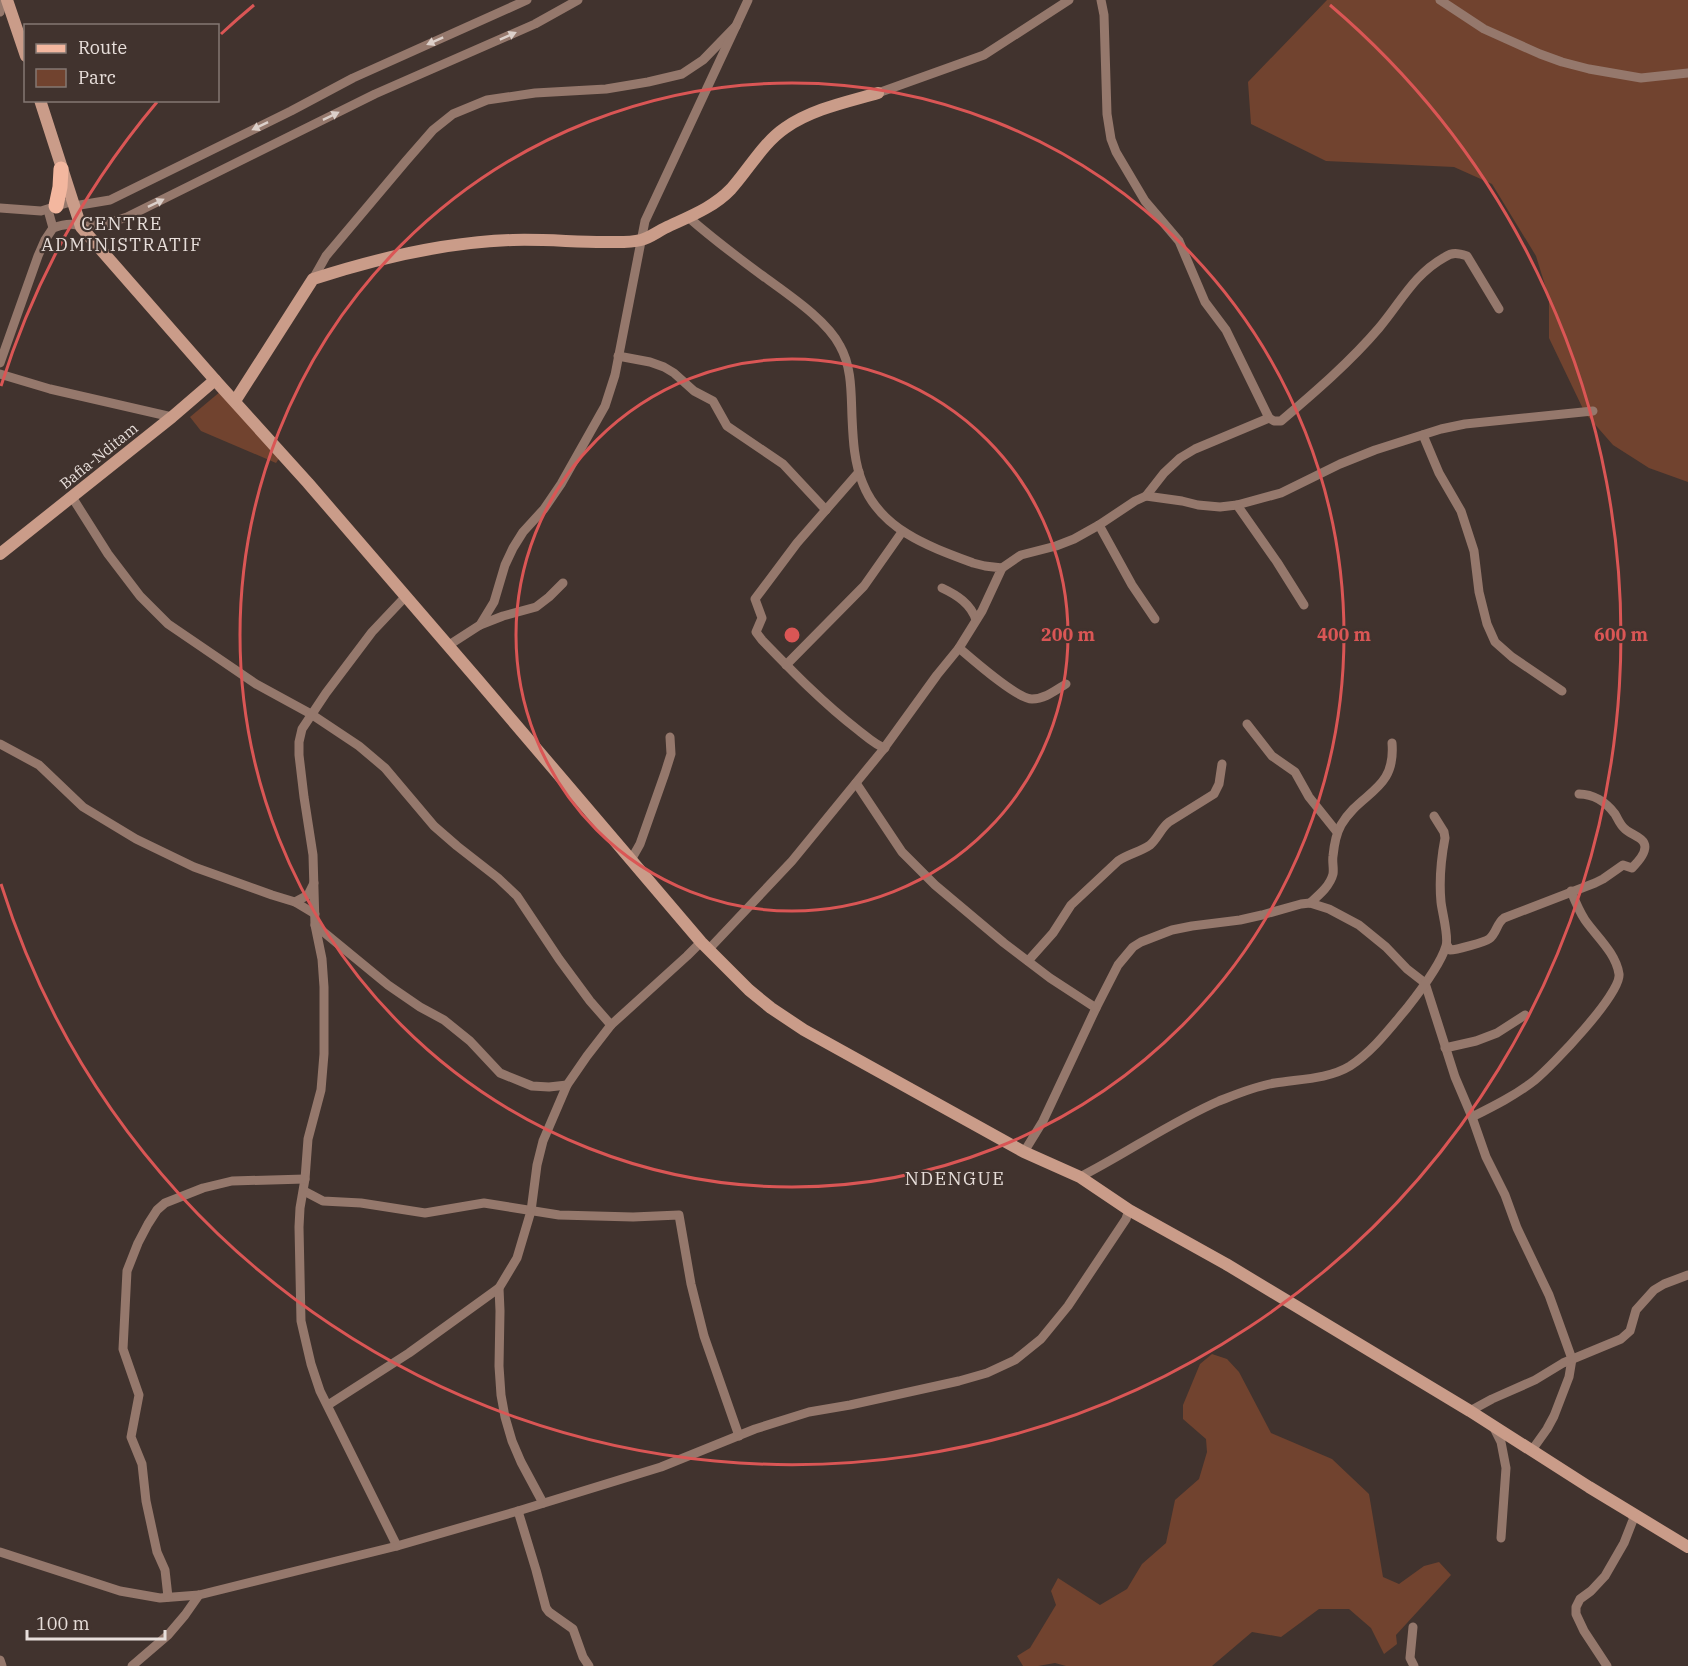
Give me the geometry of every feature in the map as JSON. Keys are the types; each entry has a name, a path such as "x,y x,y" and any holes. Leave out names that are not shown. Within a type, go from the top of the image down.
{"main road":[{"path":"7,0 24,50"},
{"path":"235,401 314,279 380,259 455,244 513,240 603,242 641,240 717,202 784,128 822,109 878,93"},
{"path":"41,102 81,227 406,596 705,946 749,990 804,1030 1024,1152 1080,1178 1129,1210 1226,1264 1470,1410 1688,1547"},
{"path":"52,208 60,187 61,169"},
{"name":"Bafia-Nditam","path":"0,554 215,380"}],"street":[{"path":"0,12 2,0"},
{"path":"0,208 41,211 70,202 74,206 110,200 353,78 527,0"},
{"path":"52,228 72,224 81,227 109,223 127,217 375,94 535,24 578,0"},
{"path":"480,625 494,602 513,548 561,484 605,406 615,375 645,221 748,0"},
{"path":"1047,0 1053,10"},
{"path":"878,93 984,55 1069,0"},
{"path":"1101,0 1104,15 1107,114 1111,139 1116,152 1145,201 1179,241 1205,302 1226,330 1269,418 1281,421 1320,388 1378,329 1421,274 1447,255 1457,253 1467,256 1499,309"},
{"path":"1440,0 1484,29 1562,62 1641,78 1688,72"},
{"path":"314,279 326,256 433,130 453,114 487,100 535,93 606,88 682,74 703,60 736,26"},
{"path":"0,363 38,256 52,228 52,208"},
{"path":"688,218 800,303 830,331 840,345 850,376 853,438 859,472 863,485 879,511 902,532 974,563 1002,568"},
{"path":"618,356 651,362 664,367 694,391 713,401 727,426 783,464 826,510"},
{"path":"0,374 50,389 172,417"},
{"path":"1146,496 1198,505 1220,507 1237,505 1281,493 1340,464 1423,435 1465,424 1593,411"},
{"path":"328,1405 409,1353 499,1288 517,1258 531,1211 533,1184 543,1141 567,1085 587,1056 611,1025 687,956 705,946 792,861 885,748 959,648 990,596 1002,568 1021,555 1056,546 1099,525 1146,496 1164,473 1180,458 1195,449 1269,418"},
{"path":"1423,435 1439,473 1461,511 1474,550 1479,592 1487,624 1495,642 1512,657 1562,691"},
{"path":"859,472 797,543 755,598 762,618 756,632 786,665 847,722 885,748"},
{"path":"72,497 108,554 140,596 168,624 256,684 311,714 359,746 385,768 434,826 517,896 559,959 611,1025"},
{"path":"1237,505 1304,605"},
{"path":"1099,525 1131,585 1155,619"},
{"path":"786,665 864,586 902,532"},
{"path":"448,645 480,625 536,607 563,583"},
{"path":"942,588 956,595 968,605 976,620"},
{"path":"397,1546 320,1391 310,1364 301,1321 300,1208 304,1191 308,1139 321,1090 324,1054 324,987 322,959 315,925 313,855 299,742 302,729 311,714 372,632 406,596"},
{"path":"959,648 1019,695 1030,699 1042,697 1066,684"},
{"path":"1247,724 1272,756 1295,772 1309,797 1337,832"},
{"path":"630,860 640,844 669,763 670,737"},
{"path":"1310,903 1329,883 1333,874 1337,832 1350,812 1376,789 1389,772 1394,757 1392,743"},
{"path":"0,744 39,765 83,807 136,839 194,867 295,902 315,914"},
{"path":"1028,961 1053,933 1071,905 1118,861 1152,843 1163,826 1214,794 1220,784 1222,764"},
{"path":"856,783 902,852 914,865 984,927 1050,978 1096,1008"},
{"path":"1434,816 1445,838 1440,886 1447,945 1450,950 1457,950 1489,939 1497,929 1498,923 1504,918 1603,879 1623,865 1632,868 1638,862 1645,846 1642,840 1625,829 1614,812 1594,796 1579,794"},
{"path":"295,902 308,895 314,882"},
{"path":"1472,1117 1511,1096 1544,1072 1584,1030 1616,984 1619,975 1616,962 1579,910 1571,891"},
{"path":"1024,1152 1043,1121 1118,965 1133,947 1172,930 1240,920 1310,903 1329,909 1359,925 1425,983 1455,1077 1486,1157 1549,1295 1572,1359 1569,1377 1554,1416 1532,1450"},
{"path":"315,925 381,979 420,1007 444,1020 470,1041 500,1073 532,1086 567,1085"},
{"path":"1080,1178 1172,1124 1241,1092 1273,1083 1330,1074 1348,1067 1364,1056 1381,1039 1414,999 1447,945"},
{"path":"1445,1048 1476,1041 1497,1033 1525,1015"},
{"path":"168,1597 165,1570 157,1552 146,1501 142,1464 131,1437 139,1395 123,1349 127,1271 148,1224 157,1210 165,1203 203,1188 232,1181 305,1179"},
{"path":"304,1191 323,1201 361,1203 425,1213 484,1203 559,1215 595,1217 679,1215 691,1284 704,1336 739,1436"},
{"path":"0,1552 120,1591 160,1598 199,1594 397,1546 518,1511 661,1467 739,1436 809,1412 850,1405 987,1373 1015,1360 1041,1339 1068,1306 1115,1237 1129,1210"},
{"path":"1470,1410 1535,1380 1572,1359 1621,1339 1627,1334 1636,1310 1654,1290 1688,1275"},
{"path":"499,1288 499,1366 505,1417 521,1462 543,1503"},
{"path":"1492,1424 1501,1442 1506,1468 1501,1538"},
{"path":"518,1511 537,1570 546,1608 573,1629 588,1666"},
{"path":"1607,1666 1584,1631 1576,1614 1576,1608 1580,1599 1605,1576 1624,1543 1633,1514"},
{"path":"132,1666 168,1635 199,1594"},
{"path":"1413,1627 1410,1658 1414,1666"},
{"path":"0,1660 2,1666"}],"green space":[{"path":"1327,0 1688,0 1688,482 1649,468 1613,445 1585,413 1549,338 1549,298 1536,256 1492,184 1454,167 1326,161 1251,124 1248,82"},
{"path":"221,391 280,457 276,463 201,431 190,417"},
{"path":"1212,1354 1227,1359 1239,1372 1271,1433 1332,1459 1369,1494 1383,1577 1399,1584 1424,1566 1439,1562 1451,1575 1396,1635 1397,1644 1384,1654 1371,1628 1349,1609 1319,1609 1281,1637 1252,1632 1212,1666 1066,1666 1055,1663 1023,1666 1017,1656 1030,1648 1056,1605 1051,1591 1058,1578 1100,1605 1127,1589 1142,1564 1166,1543 1175,1500 1199,1479 1207,1452 1206,1439 1183,1419 1183,1405 1200,1364"}],"district":[{"name":"CENTRE ADMINISTRATIF","path":"122,234"},
{"name":"NDENGUE","path":"955,1179"}]}
